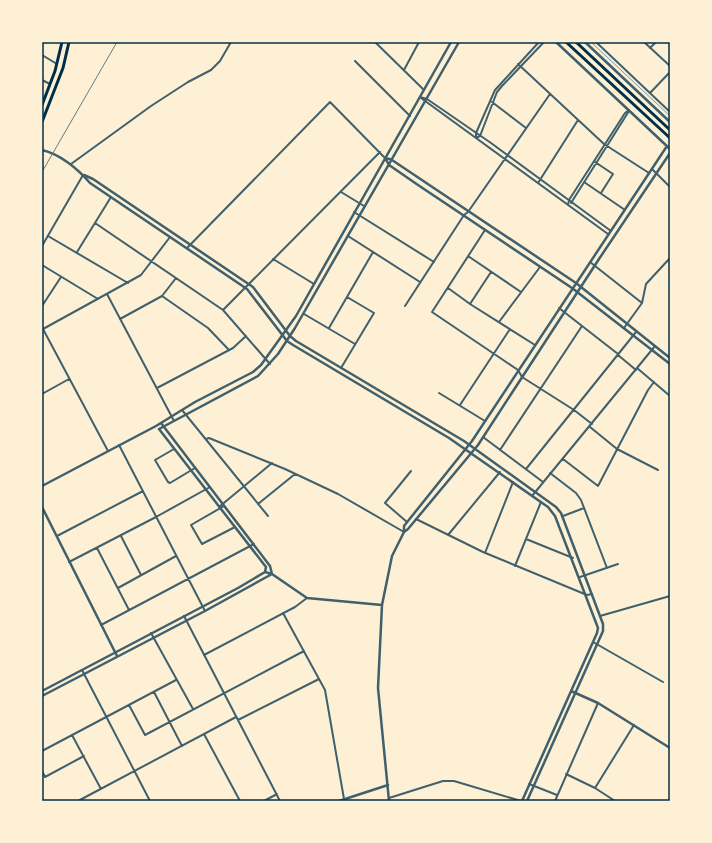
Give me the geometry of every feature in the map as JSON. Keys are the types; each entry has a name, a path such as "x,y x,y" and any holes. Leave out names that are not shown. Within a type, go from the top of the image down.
{"main road":[{"path":"42,105 57,64 62,42"},
{"path":"42,122 64,68 69,42"},
{"path":"566,42 670,138"},
{"path":"576,42 670,130"}],"street":[{"path":"70,165 151,106 188,82 211,70 220,61 232,42"},
{"path":"375,42 424,90"},
{"path":"404,70 419,42"},
{"path":"159,429 258,376 270,364 304,314 459,42"},
{"path":"476,138 476,133 500,84 539,42"},
{"path":"476,138 480,136 493,102 502,86 544,42"},
{"path":"404,532 404,526 469,445 649,173 669,148 556,42"},
{"path":"585,42 670,122"},
{"path":"644,42 670,66"},
{"path":"650,48 656,42"},
{"path":"42,486 156,426 182,410 253,372 265,359 286,330 314,284 410,116 449,43"},
{"path":"598,43 670,112"},
{"path":"42,55 57,64"},
{"path":"355,61 410,116"},
{"path":"518,64 604,144 649,173"},
{"path":"650,93 670,72"},
{"path":"42,80 50,84"},
{"path":"405,306 464,216 550,94"},
{"path":"420,97 427,99 476,133 611,231"},
{"path":"420,97 608,234"},
{"path":"491,100 526,128"},
{"path":"187,248 330,102 380,152 390,165 572,288 670,364"},
{"path":"568,205 604,144 625,113 630,110"},
{"path":"570,201 584,182 630,110"},
{"path":"538,183 578,120"},
{"path":"42,150 54,154 83,175 90,183 245,288 287,341 471,452 541,502 556,516 598,628 522,801 454,781 443,781 389,800 378,688 382,605 392,556 404,532 416,519 471,452 483,437 580,287 670,153"},
{"path":"223,310 380,152"},
{"path":"385,158 392,160 576,283 670,358"},
{"path":"594,161 613,174 601,193"},
{"path":"652,169 670,187"},
{"path":"83,175 93,179 253,287 290,336 474,448 556,507 562,516 592,594 600,616 603,631 527,801"},
{"path":"42,246 83,175"},
{"path":"582,180 625,210"},
{"path":"340,192 365,207"},
{"path":"77,253 111,197"},
{"path":"354,212 434,262"},
{"path":"95,223 223,310 270,364"},
{"path":"485,230 432,312 518,370 522,377 574,410 618,449 658,470"},
{"path":"48,236 128,283"},
{"path":"348,236 420,282"},
{"path":"108,451 42,328 141,275 170,237"},
{"path":"329,328 373,252"},
{"path":"468,256 521,292"},
{"path":"624,328 642,303 646,284 670,258"},
{"path":"273,259 314,284"},
{"path":"590,262 642,303"},
{"path":"42,265 98,299"},
{"path":"499,322 540,267"},
{"path":"470,304 491,272"},
{"path":"42,306 61,276"},
{"path":"120,319 162,296 176,278"},
{"path":"448,288 470,304 535,345"},
{"path":"107,294 174,421"},
{"path":"162,296 208,328 229,350"},
{"path":"341,368 374,314 347,297"},
{"path":"559,308 670,396"},
{"path":"304,314 355,344"},
{"path":"500,450 582,326"},
{"path":"460,406 510,329"},
{"path":"526,469 636,332"},
{"path":"157,388 229,350 246,336"},
{"path":"532,496 655,346"},
{"path":"42,394 69,379"},
{"path":"562,459 598,486 648,390 654,382"},
{"path":"439,393 485,421"},
{"path":"398,408 401,404"},
{"path":"182,410 268,516"},
{"path":"161,423 254,544 270,566 272,574"},
{"path":"156,426 266,567 265,572"},
{"path":"483,437 543,482"},
{"path":"206,440 209,438 272,463 338,494 404,532"},
{"path":"119,445 205,611"},
{"path":"174,449 155,460 168,482 170,483 195,468"},
{"path":"235,527 202,544 191,523 220,508 272,463"},
{"path":"407,522 385,503 411,471"},
{"path":"448,535 500,472"},
{"path":"550,473 576,493 584,508 607,568"},
{"path":"258,504 295,474"},
{"path":"485,553 513,482"},
{"path":"69,562 121,536 210,487"},
{"path":"56,536 143,491"},
{"path":"515,566 541,502"},
{"path":"42,507 117,656"},
{"path":"562,516 584,508"},
{"path":"416,519 515,566 586,595 592,594"},
{"path":"121,536 141,575"},
{"path":"526,540 573,558"},
{"path":"101,625 254,544"},
{"path":"97,548 129,610"},
{"path":"117,588 176,556"},
{"path":"580,578 618,564"},
{"path":"42,691 238,588 265,572 272,574 307,598 382,605"},
{"path":"42,696 205,611 272,574"},
{"path":"600,616 670,596"},
{"path":"204,655 283,613 307,598"},
{"path":"283,613 325,690 344,799"},
{"path":"184,616 280,801"},
{"path":"151,633 193,710"},
{"path":"593,642 663,682"},
{"path":"129,705 145,735 304,651"},
{"path":"82,670 150,801"},
{"path":"238,720 319,679"},
{"path":"42,751 176,680"},
{"path":"571,691 598,703 670,748"},
{"path":"154,692 182,746"},
{"path":"555,801 598,703"},
{"path":"78,801 236,717"},
{"path":"595,788 634,726"},
{"path":"204,734 240,801"},
{"path":"72,735 102,789"},
{"path":"42,771 45,777 84,756"},
{"path":"566,774 595,788 615,801"},
{"path":"529,784 557,795"},
{"path":"339,801 388,785"},
{"path":"264,801 277,794"}],"waterway":[{"path":"591,42 670,116"}],"railway":[{"path":"42,172 117,42"}]}
